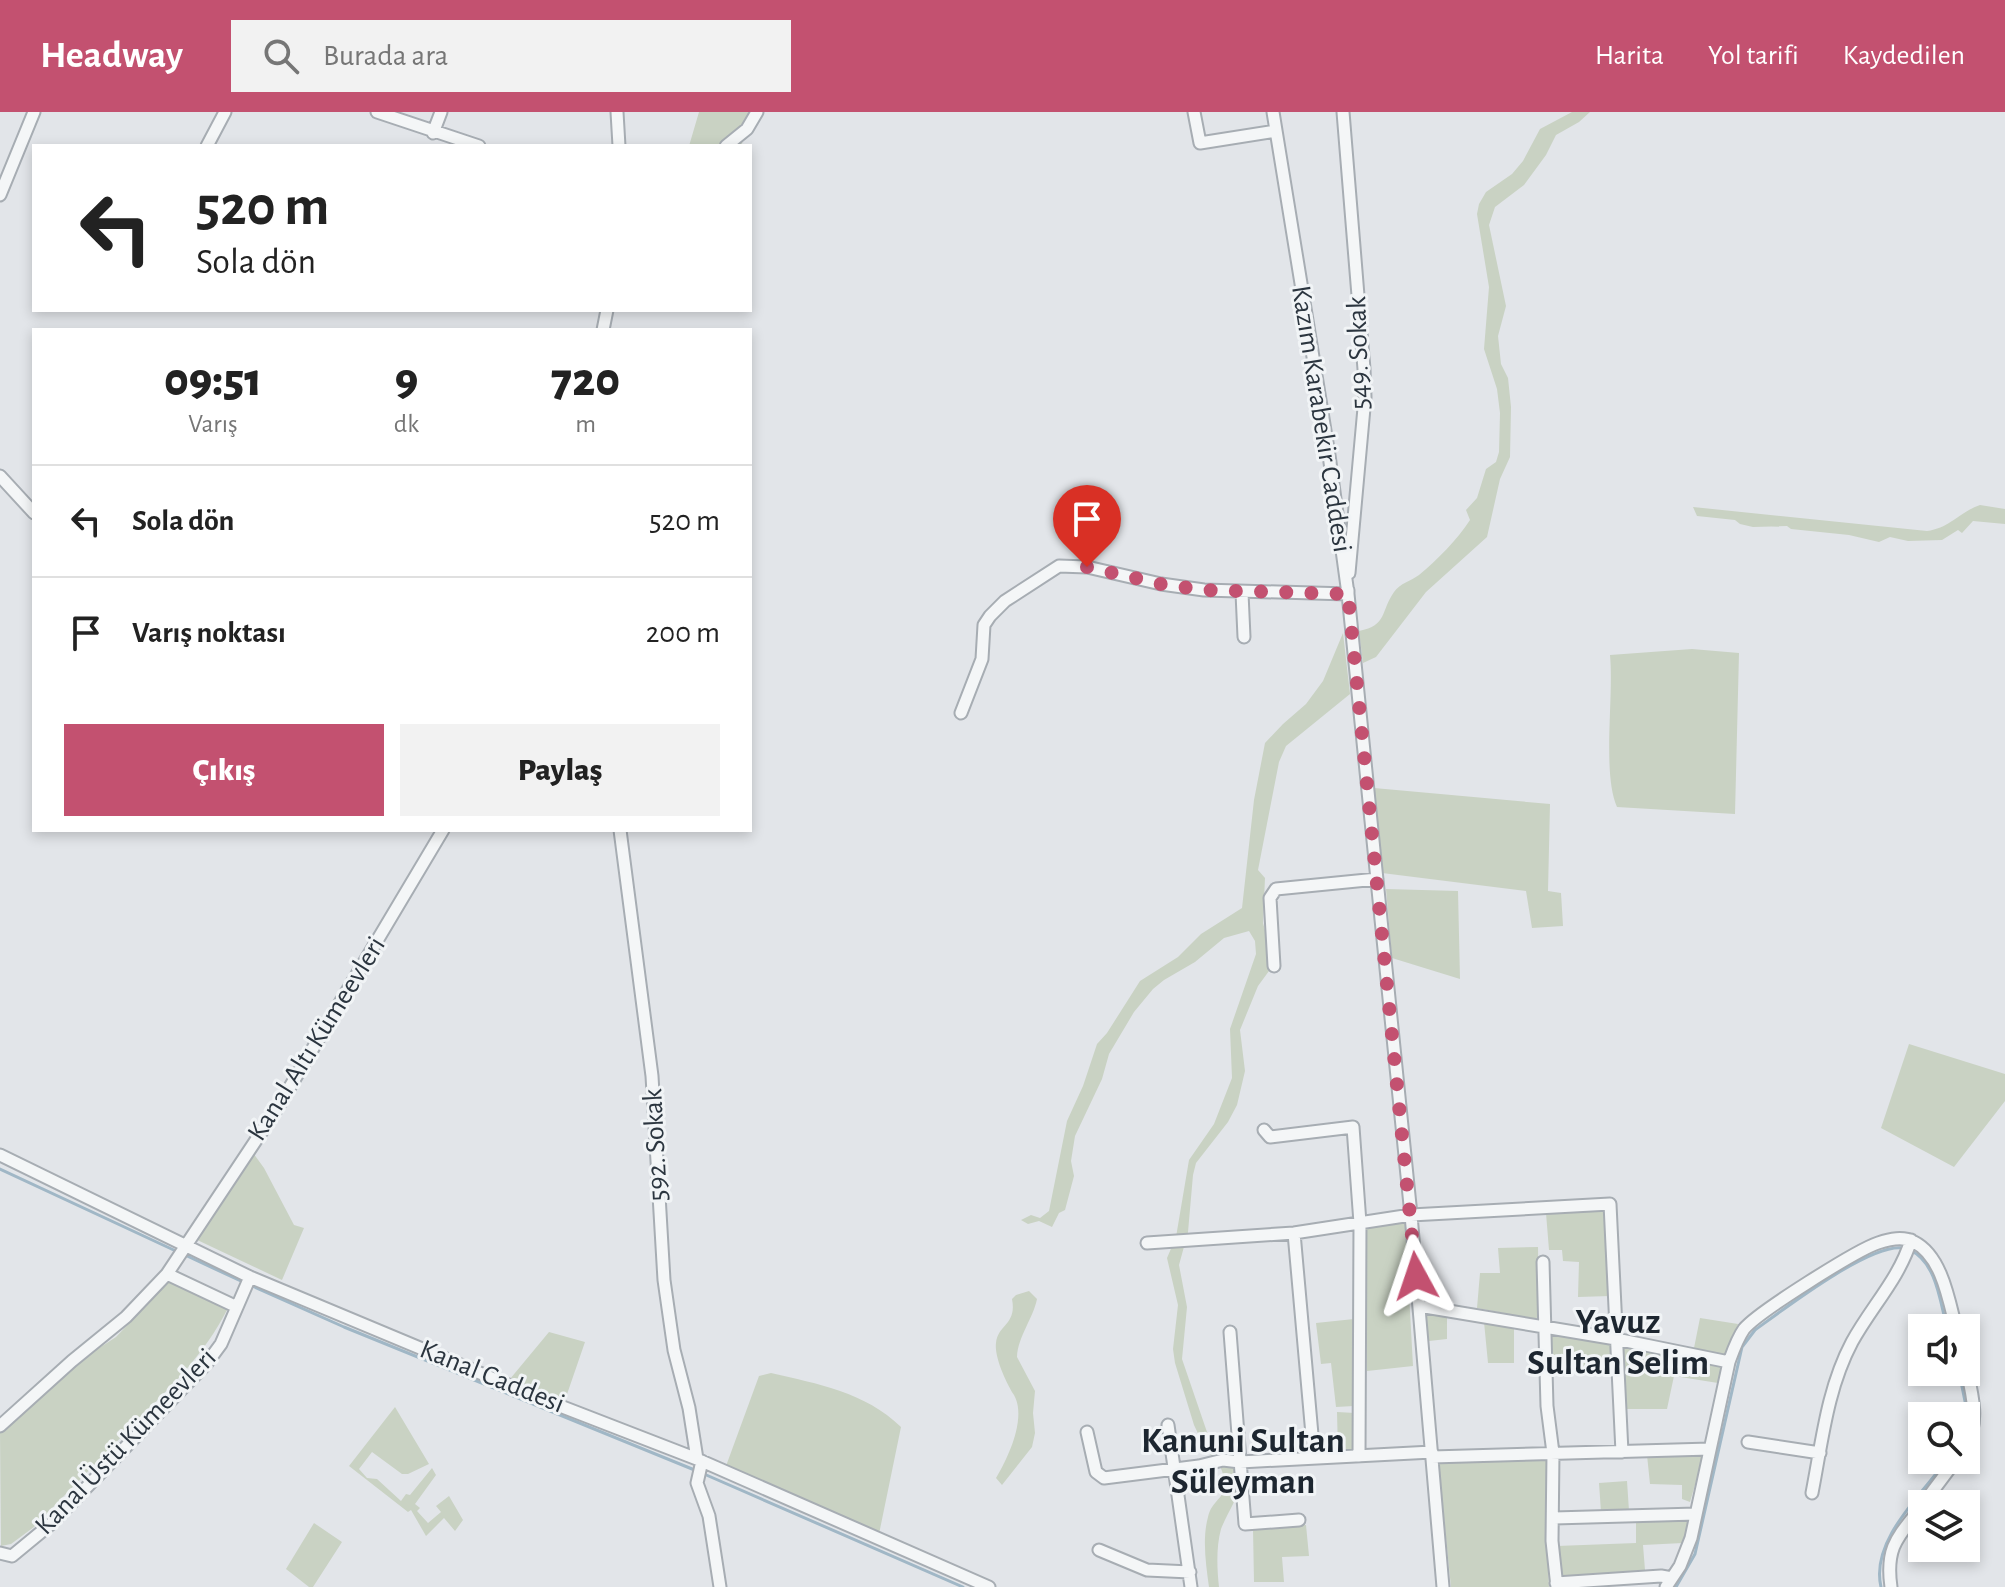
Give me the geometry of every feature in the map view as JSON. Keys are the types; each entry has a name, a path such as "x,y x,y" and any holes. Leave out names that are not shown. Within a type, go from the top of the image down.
{"street":[{"path":"0,195 34,112"},
{"path":"208,144 225,112"},
{"path":"377,112 472,144"},
{"path":"433,133 441,112"},
{"path":"617,112 619,144"},
{"path":"728,144 747,129 757,112"},
{"path":"1194,112 1200,143 1276,131"},
{"name":"Kazım Karabekir Caddesi","path":"1273,112 1329,455 1348,594 1411,1215 1443,1587"},
{"name":"549. Sokak","path":"1343,112 1365,397 1348,594"},
{"path":"0,476 32,511"},
{"path":"961,713 982,659 984,625 1005,601 1052,569 1077,566 1161,584 1242,593 1348,594"},
{"path":"1242,593 1244,637"},
{"name":"Kanal Altı Kümeevleri","path":"184,1245 278,1107 442,832"},
{"name":"592. Sokak","path":"620,832 652,1076 664,1280 674,1350 700,1466 698,1487 709,1516 720,1587"},
{"path":"1274,966 1271,893 1281,886 1377,879"},
{"path":"1264,1130 1270,1137 1353,1127 1360,1223 1359,1456"},
{"name":"Kanal Caddesi","path":"0,1155 250,1277 989,1587"},
{"path":"1147,1243 1294,1233 1411,1215 1610,1204 1622,1452"},
{"path":"1294,1233 1314,1457"},
{"path":"1543,1262 1556,1585 1661,1576 1669,1583 1686,1553 1729,1362 1738,1339 1758,1316 1874,1244 1902,1238 1925,1250 1936,1269 1951,1314"},
{"path":"1812,1493 1828,1410 1841,1364 1867,1316 1905,1260 1911,1242"},
{"path":"0,1426 43,1385 126,1317 167,1274 184,1245"},
{"path":"167,1274 238,1305"},
{"name":"Kanal Üstü Kümeevleri","path":"0,1561 52,1523 207,1363 221,1344 250,1277"},
{"path":"1419,1306 1616,1339 1729,1362"},
{"path":"1230,1332 1245,1524 1299,1520"},
{"path":"1168,1425 1191,1587"},
{"path":"1087,1432 1096,1472 1101,1477 1175,1470 1223,1460 1710,1449"},
{"path":"1748,1442 1820,1453"},
{"path":"1554,1518 1696,1514"},
{"path":"1891,1587 1889,1564 1892,1547 1908,1525"},
{"path":"1099,1550 1147,1570 1190,1572"}],"green space":[{"path":"699,112 754,112 742,144 690,144"},
{"path":"1572,112 1590,112 1556,135 1524,185 1495,207 1489,225 1506,306 1498,336 1511,407 1510,457 1500,479 1487,537 1426,592 1376,657 1363,663 1359,631 1375,625 1396,589 1426,569 1459,535 1470,520 1466,510 1477,498 1486,469 1496,462 1499,452 1497,389 1484,349 1489,287 1477,214 1479,204 1486,192 1512,174 1523,161 1540,129"},
{"path":"1980,505 2005,509 2005,524 1973,521 1962,533 1958,530 1942,540 1908,541 1890,537 1879,542 1787,526 1753,527 1735,520 1697,516 1693,507 1927,531 1942,527"},
{"path":"1343,633 1350,694 1286,746 1279,762 1258,870 1265,878 1263,923 1269,945 1269,971 1258,986 1240,1030 1245,1071 1237,1105 1228,1122 1196,1163 1188,1232 1179,1265 1187,1307 1182,1359 1208,1435 1222,1457 1215,1461 1194,1425 1175,1363 1173,1349 1178,1305 1167,1258 1176,1237 1189,1160 1214,1124 1232,1078 1230,1029 1256,954 1255,941 1249,931 1224,938 1195,962 1164,980 1134,1012 1109,1054 1102,1079 1075,1136 1071,1161 1074,1176 1065,1210 1059,1213 1052,1227 1039,1221 1028,1224 1021,1220 1031,1215 1040,1218 1049,1211 1067,1121 1097,1044 1140,981 1178,957 1201,934 1242,908 1254,800 1265,743 1306,704 1323,681"},
{"path":"1692,649 1739,653 1735,814 1617,807 1609,755 1610,655"},
{"path":"1374,788 1550,804 1548,891 1561,893 1563,926 1532,928 1526,891 1382,873"},
{"path":"1386,889 1458,891 1460,979 1392,958"},
{"path":"1909,1044 2005,1074 2005,1101 1954,1167 1881,1128"},
{"path":"253,1153 294,1225 304,1228 282,1280 193,1238"},
{"path":"1606,1209 1610,1296 1578,1297 1579,1262 1563,1261 1562,1250 1549,1250 1546,1213"},
{"path":"1405,1221 1413,1366 1367,1371 1364,1224"},
{"path":"1538,1247 1539,1314 1536,1319 1477,1308 1480,1273 1500,1273 1498,1248"},
{"path":"161,1282 176,1282 229,1306 208,1341 171,1387 34,1527 11,1544 1,1546 0,1432 73,1365 116,1337 138,1314"},
{"path":"1029,1291 1037,1299 1017,1357 1035,1391 1035,1433 1032,1447 1002,1485 996,1478 1010,1449 1018,1415 1014,1395 999,1363 996,1343 1012,1314 1012,1299"},
{"path":"1425,1313 1447,1315 1447,1339 1429,1341"},
{"path":"1700,1318 1738,1324 1727,1356 1694,1348"},
{"path":"1354,1319 1354,1406 1336,1407 1331,1363 1321,1364 1316,1323"},
{"path":"1484,1322 1514,1327 1514,1363 1488,1363"},
{"path":"549,1332 585,1342 565,1400 510,1379"},
{"path":"1550,1333 1613,1343 1612,1371 1550,1367"},
{"path":"1623,1346 1722,1365 1718,1383 1674,1376 1667,1409 1624,1409"},
{"path":"771,1373 856,1397 901,1427 879,1534 726,1466 759,1376"},
{"path":"395,1407 429,1464 402,1474 372,1452 359,1469 367,1478 377,1479 401,1501 406,1494 410,1495 432,1468 436,1475 415,1504 420,1508 417,1511 428,1523 441,1512 436,1506 449,1496 463,1520 455,1531 444,1518 426,1536 411,1510 408,1512 349,1466"},
{"path":"1337,1412 1355,1413 1356,1443 1352,1452 1338,1452"},
{"path":"1704,1454 1690,1502 1682,1499 1682,1485 1650,1484 1647,1455"},
{"path":"1547,1457 1549,1587 1451,1587 1438,1459"},
{"path":"1222,1464 1234,1464 1239,1489 1219,1536 1219,1587 1209,1587 1205,1534 1211,1510 1224,1491"},
{"path":"1627,1481 1629,1511 1601,1512 1599,1483"},
{"path":"1690,1517 1683,1543 1643,1545 1645,1570 1562,1577 1557,1546 1636,1543 1636,1518"},
{"path":"314,1523 342,1542 313,1587 309,1587 286,1569"},
{"path":"1306,1525 1309,1556 1282,1557 1284,1582 1254,1582 1253,1529"}],"waterway":[{"path":"0,1169 178,1252"},
{"path":"1676,1587 1695,1554 1742,1347 1755,1330 1849,1266 1888,1249 1903,1248"},
{"path":"1910,1250 1919,1256 1932,1274 1944,1314"},
{"path":"185,1255 243,1282"},
{"path":"250,1285 344,1327 697,1471"},
{"path":"1962,1386 1965,1402"},
{"path":"704,1474 963,1587"},
{"path":"1881,1587 1880,1570 1890,1536 1936,1474"}],"district":[{"name":"Yavuz Sultan Selim","path":"1618,1342"},
{"name":"Kanuni Sultan Süleyman","path":"1243,1462"}],"route":[{"path":"1087,567 1161,584 1204,590 1348,594 1416,1276"}]}
